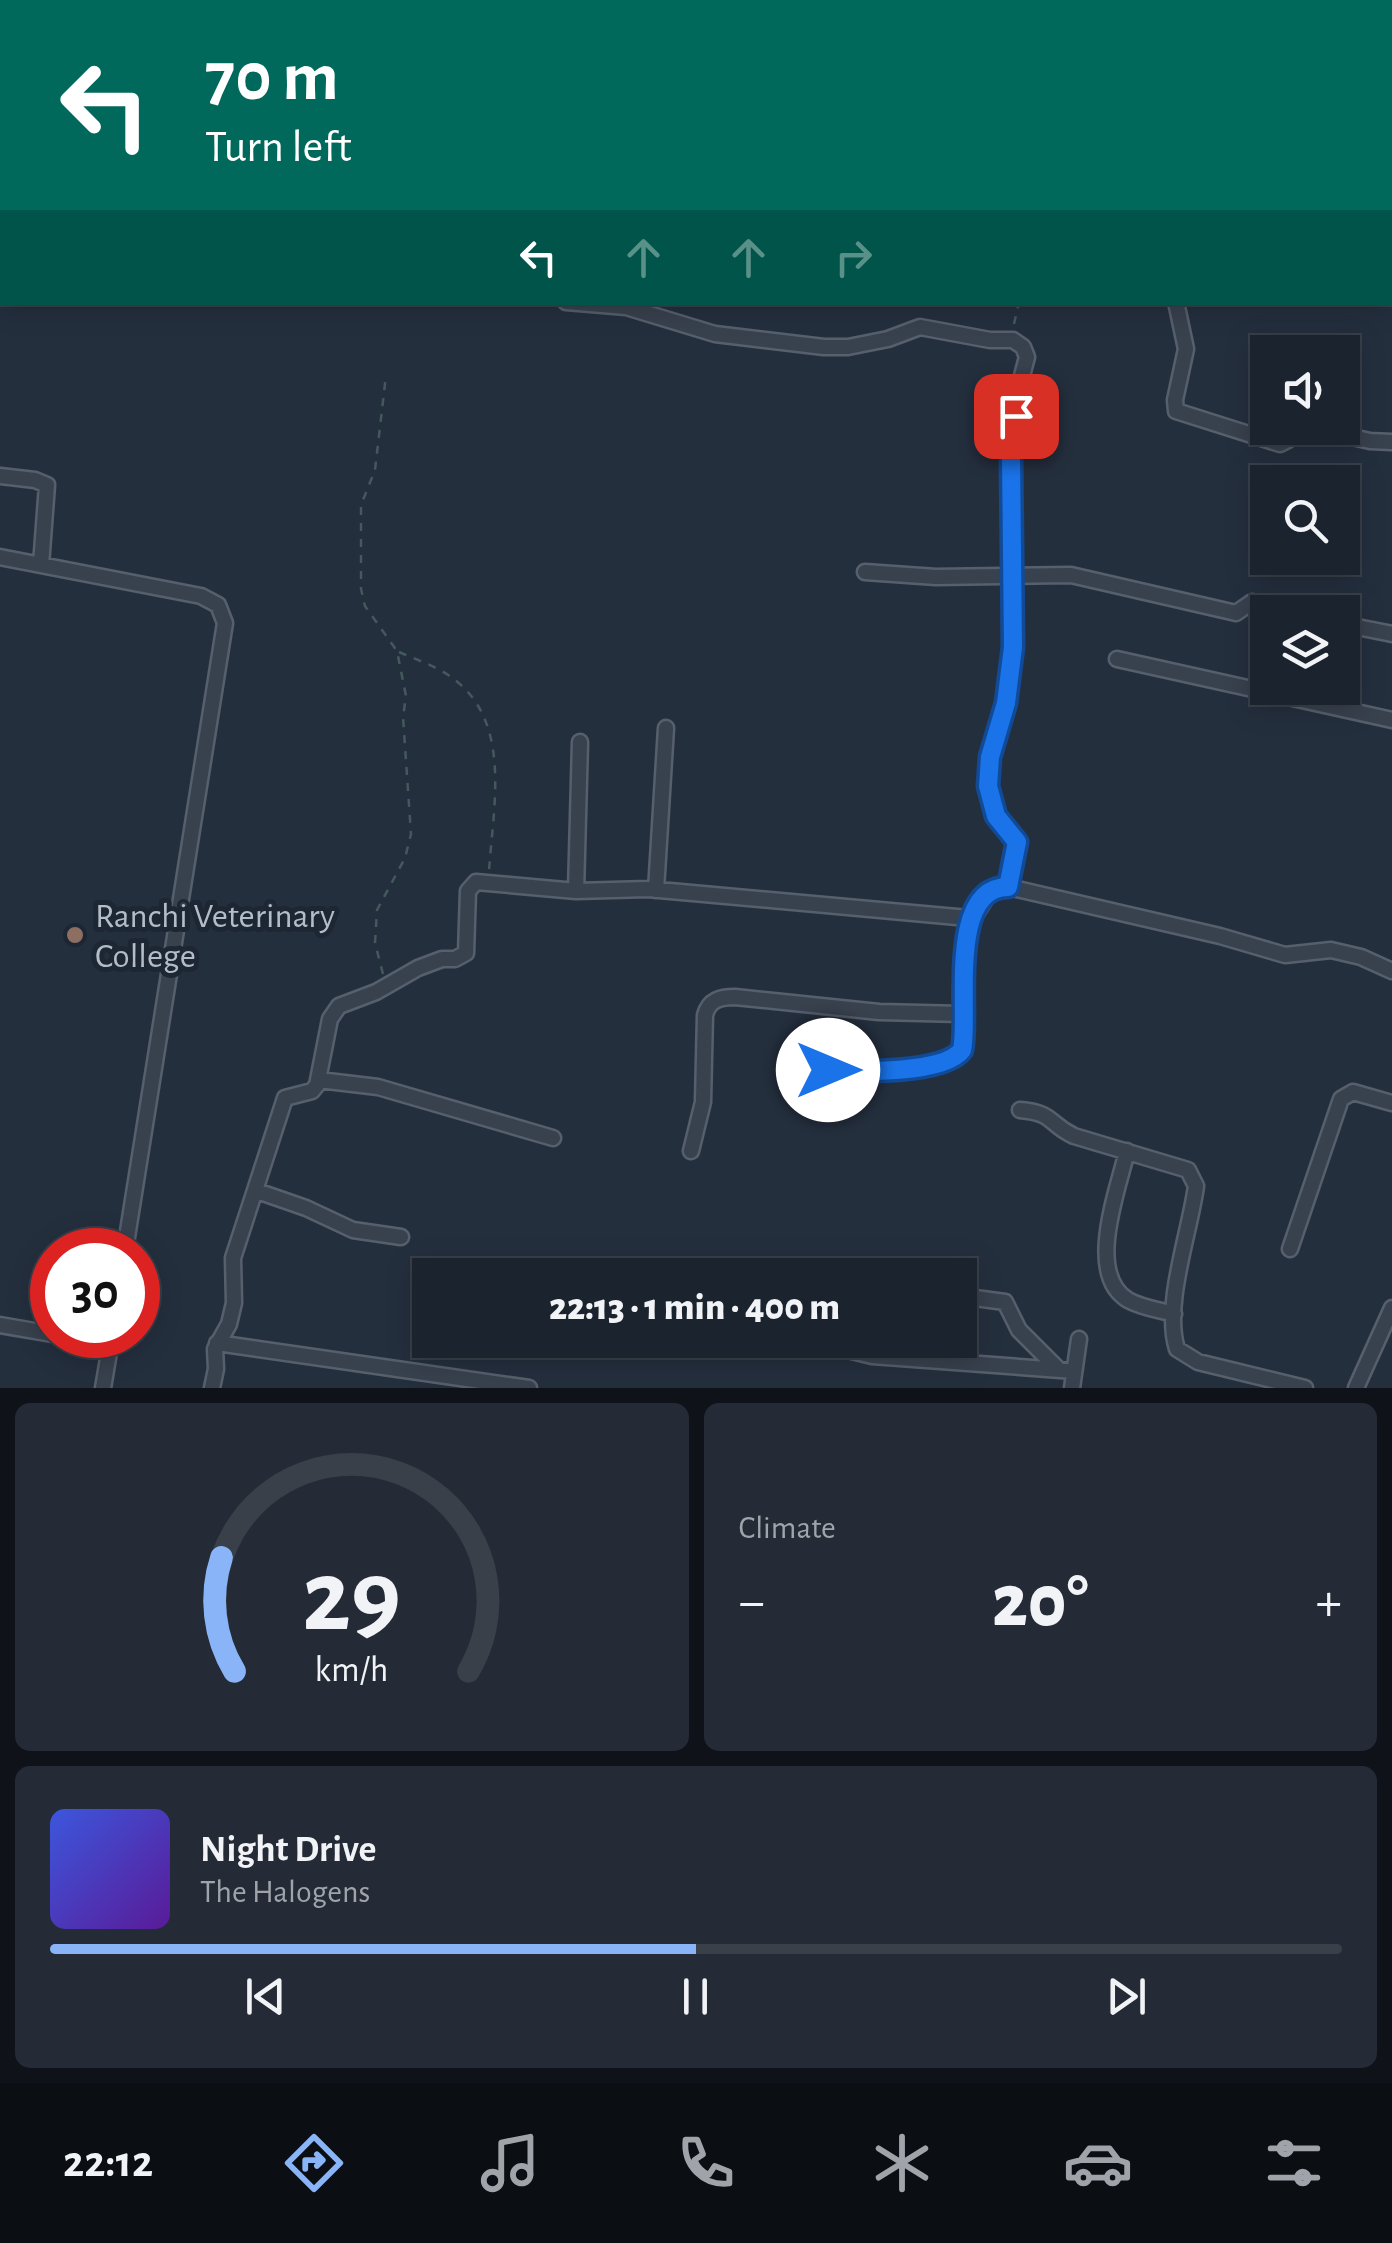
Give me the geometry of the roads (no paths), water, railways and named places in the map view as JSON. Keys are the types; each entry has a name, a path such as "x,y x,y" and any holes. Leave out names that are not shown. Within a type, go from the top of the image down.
{"street":[{"path":"602,305 626,307 715,334 832,348 888,339 920,326 990,340 1013,340 1024,347 1026,357 1011,458 1014,576 1010,670 988,773 996,816 1017,842 1008,887"},
{"path":"1177,305 1186,349 1176,411 1250,434"},
{"path":"1360,440 1392,442"},
{"path":"0,476 36,480 47,486 41,565"},
{"path":"0,557 200,596 218,605 225,623 129,1228"},
{"path":"866,572 936,577 1071,574 1236,613 1250,603"},
{"path":"1360,628 1392,634"},
{"path":"1117,659 1250,684"},
{"path":"1343,705 1392,720"},
{"path":"656,890 666,728"},
{"path":"576,891 580,742"},
{"path":"212,1388 217,1343 232,1317 233,1258 285,1098 312,1091 319,1080 334,1010 434,962 462,957 468,944 468,891 476,882 576,891 656,890 974,916"},
{"path":"796,1066 850,1071 915,1068 959,1056 964,1042 964,952 974,916 997,887 1220,936 1285,955 1331,950 1361,957 1392,971"},
{"path":"691,1152 703,1102 705,1015 714,1000 736,997 878,1012 962,1014"},
{"path":"319,1080 378,1087 553,1138"},
{"path":"1290,1249 1341,1098 1353,1092 1392,1103"},
{"path":"1020,1110 1049,1115 1062,1130 1182,1166 1196,1180 1174,1314 1174,1340 1182,1354 1198,1362 1255,1382 1305,1388"},
{"path":"1127,1151 1105,1246 1108,1272 1118,1292 1128,1300 1174,1314"},
{"path":"257,1191 306,1208 341,1226 401,1238"},
{"path":"977,1298 1005,1302 1019,1330 1067,1371 1072,1388"},
{"path":"1356,1388 1392,1308"},
{"path":"0,1325 30,1330"},
{"path":"1067,1371 1079,1339"},
{"path":"217,1343 530,1388"},
{"path":"103,1388 108,1358"},
{"path":"898,1358 1067,1371"}],"place":[{"name":"Ranchi Veterinary College","path":"75,935"}]}
